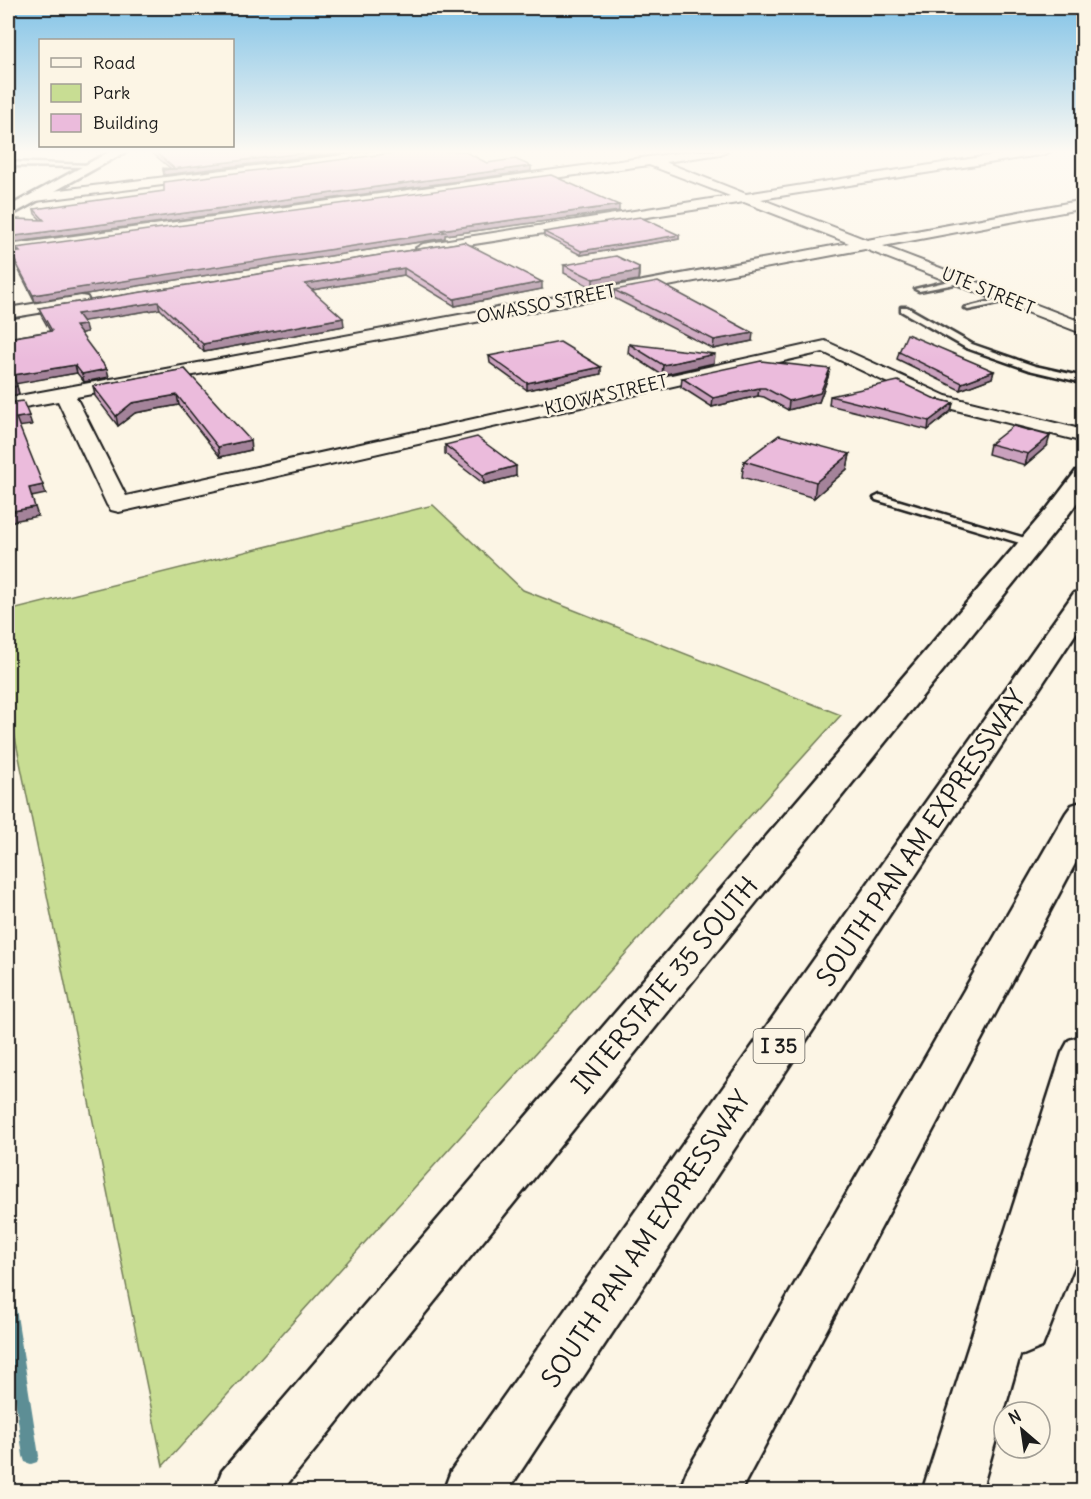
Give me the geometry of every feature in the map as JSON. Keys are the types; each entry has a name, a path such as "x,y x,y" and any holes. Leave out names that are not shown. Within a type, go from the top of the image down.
{"main road":[{"name":"INTERSTATE 35 SOUTH","path":"243,1491 1032,543 1083,476"},
{"name":"SOUTH PAN AM EXPRESSWAY","path":"472,1491 1083,599"},
{"path":"708,1491 1083,813"},
{"path":"951,1491 1083,1053"},
{"path":"958,1491 1083,1176"}],"street":[{"path":"8,249 213,221"},
{"path":"406,251 599,221"},
{"name":"UTE STREET","path":"807,221 1083,328"},
{"name":"OWASSO STREET","path":"8,404 992,221"},
{"path":"8,313 101,298"},
{"name":"KIOWA STREET","path":"65,394 119,505 825,346 932,398 1083,436"}],"lane":[{"path":"919,290 962,280"},
{"path":"968,308 1008,299"},
{"path":"904,309 969,346 1032,368 1083,380"},
{"path":"880,498 1032,543"}],"green space":[{"path":"433,505 523,590 841,715 163,1466 8,703 8,611"}],"building":[{"path":"8,221 126,221 8,237"},
{"path":"214,221 505,221 33,295 11,253 20,252 16,248"},
{"path":"615,221 649,221 679,235 581,251 544,232"},
{"path":"464,242 542,282 454,299 404,268 305,284 343,318 203,344 158,302 77,314 85,325 75,326 107,369 82,374 75,365 13,375 17,386 8,388 8,338 52,331 39,308"},
{"path":"616,256 639,267 638,271 593,279 564,265"},
{"path":"658,282 753,333 714,340 614,290"},
{"path":"907,334 994,371 962,383 899,352"},
{"path":"560,342 601,367 527,383 489,356"},
{"path":"629,344 715,354 663,365"},
{"path":"761,361 830,369 820,393 789,401 765,388 713,398 682,378"},
{"path":"185,369 250,440 218,447 177,395 132,403 116,416 93,386"},
{"path":"898,381 933,398 953,403 929,421 830,396"},
{"path":"23,401 29,416 16,418 43,485 29,488 35,507 8,512 8,403"},
{"path":"1013,426 1050,436 1028,454 990,444"},
{"path":"779,435 850,454 816,482 744,461"},
{"path":"477,437 516,466 483,475 445,445"}],"waterway":[{"path":"8,1302 31,1456"}]}
